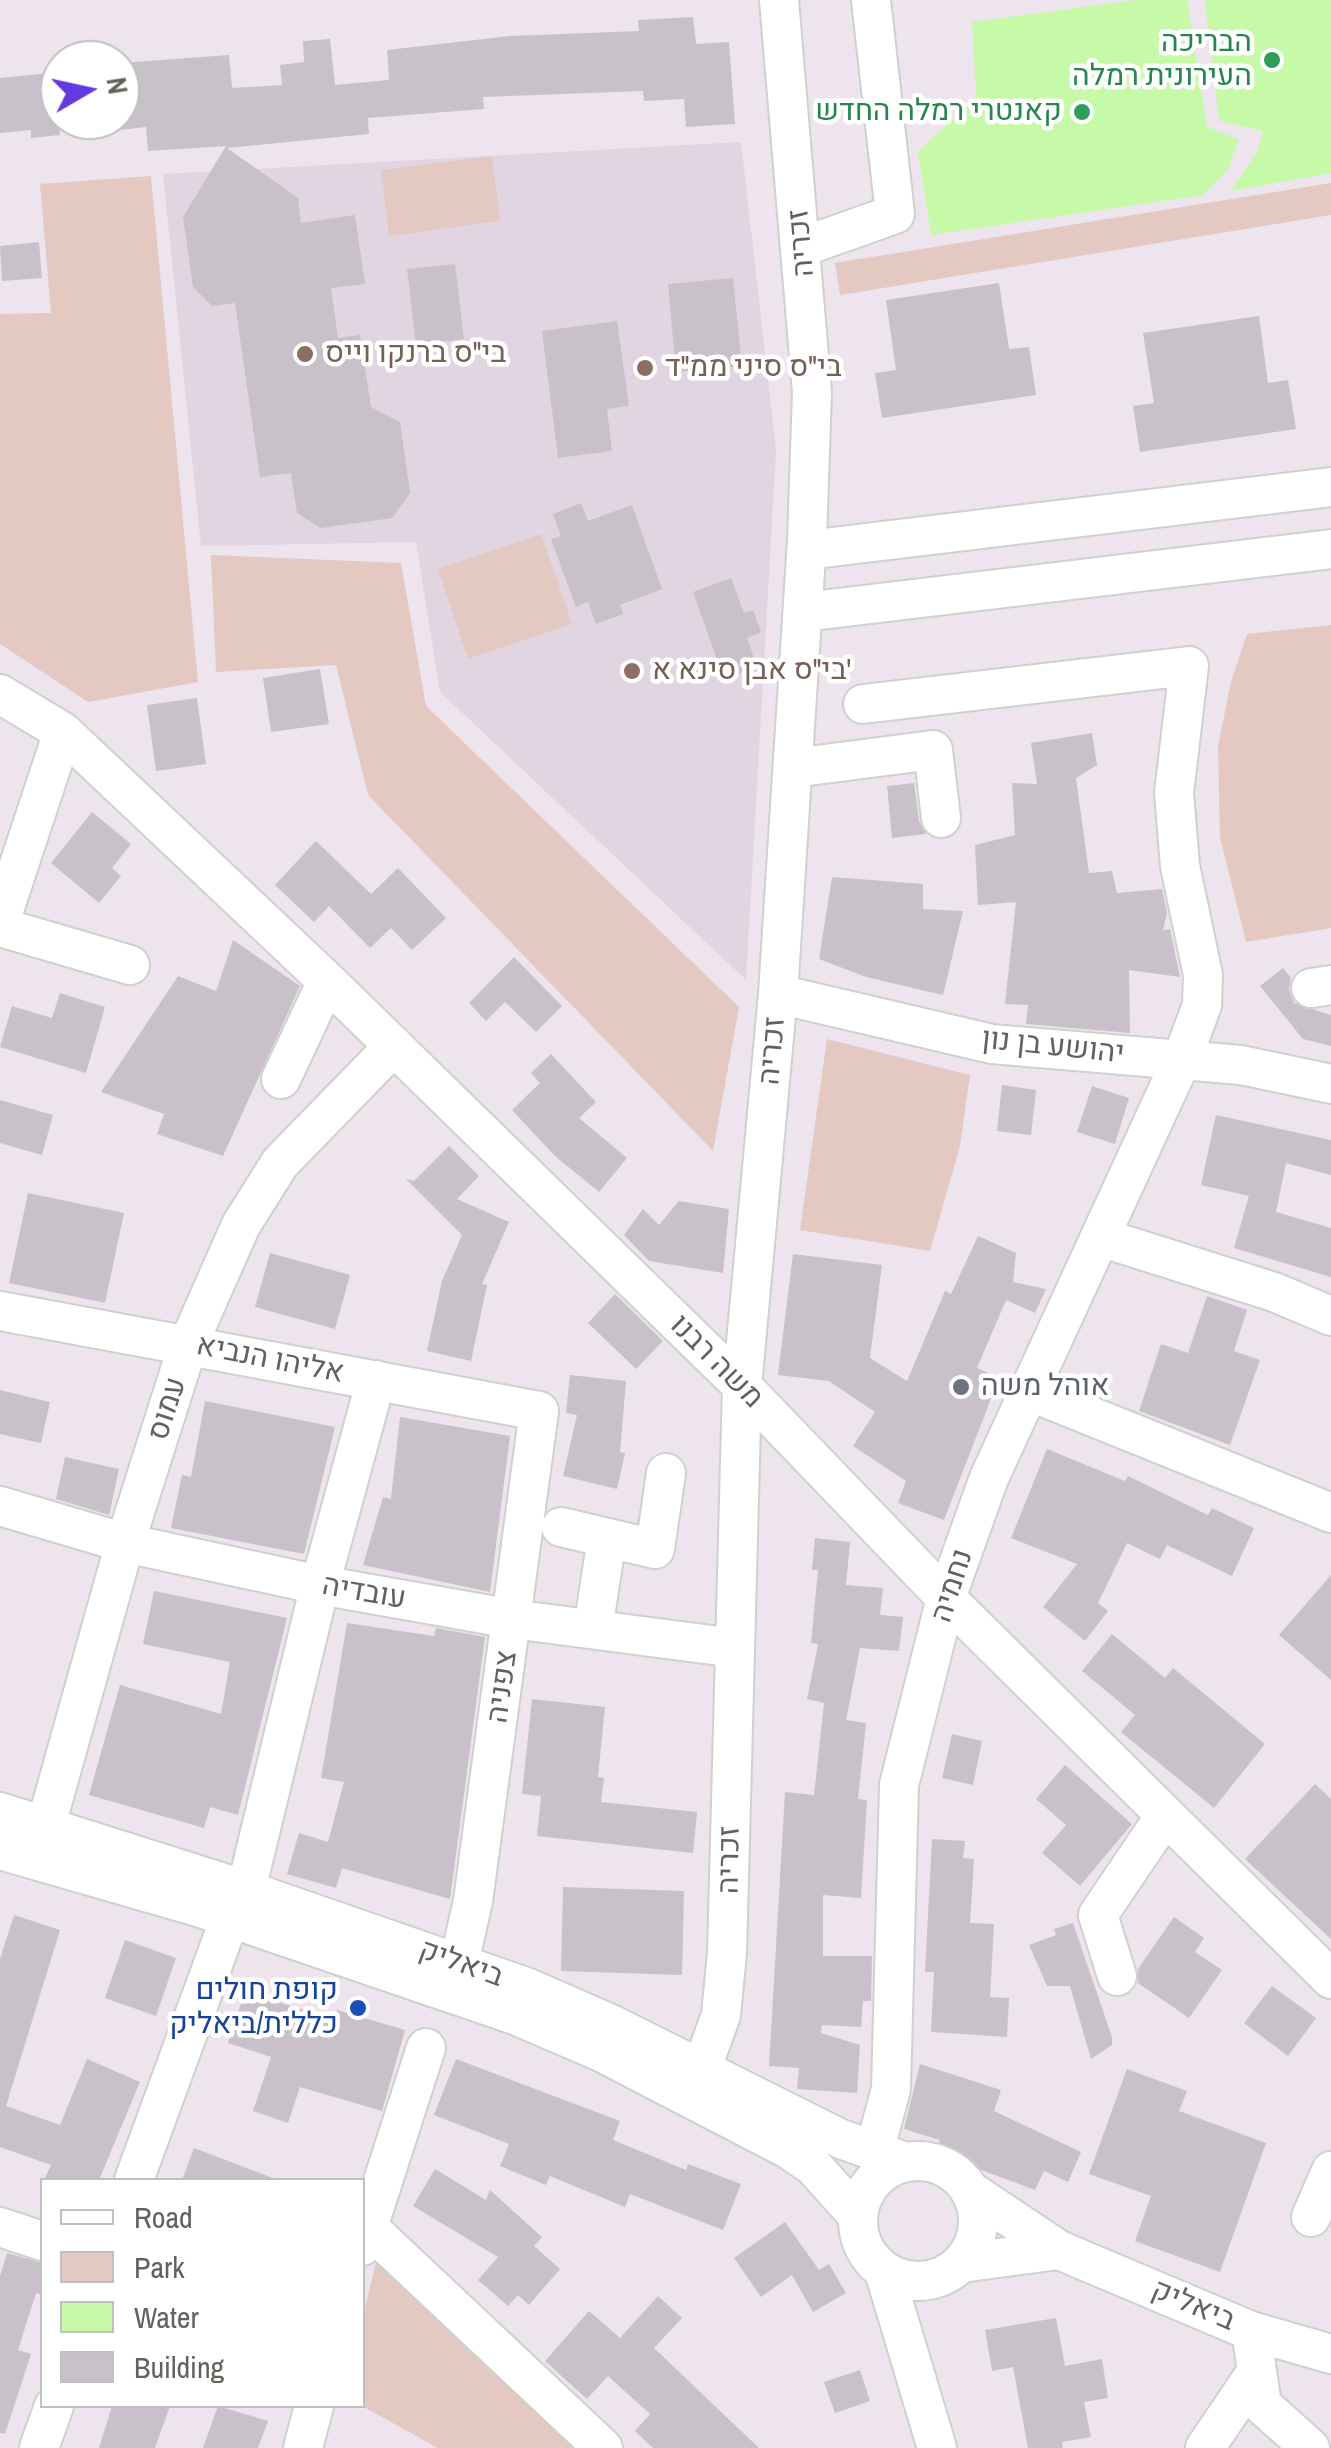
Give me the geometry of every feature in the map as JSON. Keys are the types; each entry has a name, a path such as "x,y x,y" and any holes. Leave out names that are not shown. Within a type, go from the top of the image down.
{"street":[{"name":"זכריה","path":"698,2085 721,2015 728,1953 742,1386 778,994 807,550 812,392 779,0"},
{"path":"802,247 895,214 872,0"},
{"path":"807,550 1331,488"},
{"path":"1102,515 1112,575"},
{"path":"804,612 1331,550"},
{"name":"נחמיה","path":"862,704 1188,666 1174,792 1180,866 1203,974 1202,1005 1182,1059 989,1478 946,1598 899,1785 889,2157"},
{"name":"משה רבנו","path":"0,694 75,746 327,981 742,1386 946,1598 1331,1979"},
{"path":"75,746 0,924 130,965"},
{"path":"793,768 932,750 941,818"},
{"path":"281,1079 327,981"},
{"name":"יהושע בן נון","path":"778,994 992,1044 1242,1064 1331,1084"},
{"name":"עמוס","path":"46,1826 125,1543 188,1344 241,1225 280,1163 394,1046"},
{"path":"1102,1238 1274,1292 1331,1316"},
{"name":"אליהו הנביא","path":"0,1312 540,1411"},
{"path":"135,2178 238,1904 376,1380"},
{"path":"1031,1392 1331,1513"},
{"name":"צפניה","path":"459,1963 473,1900 540,1411"},
{"path":"561,1527 655,1550 666,1473"},
{"name":"עובדיה","path":"0,1506 125,1543 320,1585 512,1618 735,1648"},
{"path":"594,1629 607,1538"},
{"name":"ביאליק","path":"0,1812 46,1826 515,2015 889,2157"},
{"path":"1117,1976 1098,1916 1165,1816"},
{"name":"ביאליק","path":"0,1850 238,1904 459,1963 613,2025 813,2166 858,2216"},
{"path":"426,2048 366,2237 603,2448"},
{"path":"912,2360 918,2311 949,2271 976,2236 976,2204 960,2178 934,2163 889,2157 868,2187 858,2216 866,2253 884,2271 915,2281 949,2271 1059,2250"},
{"path":"1311,2217 1331,2171"},
{"name":"ביאליק","path":"969,2190 1059,2250 1251,2330 1331,2354"},
{"path":"0,2227 40,2241"},
{"path":"884,2271 937,2448"},
{"path":"1251,2330 1262,2404 1310,2448"},
{"path":"1205,2448 1257,2371"},
{"path":"39,2448 53,2408"},
{"path":"303,2448 313,2408"}],"shaded area":[{"path":"741,142 776,450 746,980 440,692 416,542 201,546 163,174"}],"green space":[{"path":"492,156 500,221 389,236 381,170"},
{"path":"151,176 198,682 88,702 0,644 0,314 51,313 40,184"},
{"path":"1331,183 1331,215 840,295 835,263"},
{"path":"541,534 572,624 468,659 438,569"},
{"path":"211,555 401,563 426,706 739,1007 713,1151 368,795 336,665 216,672"},
{"path":"1331,625 1331,928 1246,942 1220,837 1218,746 1231,682 1247,634"},
{"path":"827,1039 970,1075 960,1146 930,1251 800,1230"},
{"path":"377,2259 577,2448 438,2448 365,2408 365,2308"}],"water":[{"name":"קאנטרי רמלה החדש","path":"1135,0 1187,0 1207,127 1239,139 1227,171 1203,195 931,235 918,152 976,96 972,22"},
{"name":"הבריכה העירונית רמלה","path":"1205,0 1331,0 1331,173 1231,191 1257,152 1263,131 1219,121"}],"building":[{"path":"693,17 696,44 729,42 735,124 686,127 684,99 644,101 643,91 483,97 484,109 368,118 369,134 227,148 298,198 301,223 355,215 365,284 331,288 338,338 360,335 371,407 400,422 410,493 392,518 321,528 297,513 291,473 260,477 235,303 212,306 193,287 183,217 226,146 148,151 146,127 140,128 140,62 229,55 232,88 282,85 280,65 304,62 303,41 330,39 335,85 389,80 387,50 510,36 639,31 638,20"},
{"path":"40,74 40,137 31,138 31,130 0,133 0,78"},
{"path":"39,242 42,278 2,281 0,246"},
{"path":"455,264 464,339 416,345 407,269"},
{"path":"733,278 742,366 676,372 668,284"},
{"path":"999,283 1009,349 1029,347 1036,395 882,418 875,373 896,370 886,300"},
{"path":"1259,316 1268,383 1288,380 1296,429 1140,452 1133,406 1154,403 1143,333"},
{"path":"617,321 629,406 607,409 612,451 558,458 542,331"},
{"path":"581,503 588,521 632,505 662,589 620,605 623,614 596,624 588,602 576,607 551,539 561,536 553,514"},
{"path":"731,578 744,613 753,610 761,632 747,638 757,667 724,679 693,592"},
{"path":"320,669 329,724 271,732 263,678"},
{"path":"197,698 206,764 156,771 147,705"},
{"path":"1092,733 1097,765 1076,778 1089,873 1112,871 1117,893 1162,889 1167,913 1163,930 1170,929 1180,977 1129,970 1130,1033 1026,1024 1028,1005 1005,1004 1016,902 978,905 975,845 1015,835 1012,783 1037,784 1031,743"},
{"path":"914,783 919,821 926,834 892,838 887,786"},
{"path":"92,812 131,844 112,868 121,876 99,903 51,863"},
{"path":"316,841 371,894 398,868 446,918 412,950 391,928 370,948 329,906 314,922 275,885"},
{"path":"832,877 923,884 923,909 963,911 943,995 866,977 819,959"},
{"path":"233,940 300,986 223,1156 157,1134 164,1114 101,1092 178,976 216,991"},
{"path":"514,957 562,1006 536,1032 505,1002 486,1021 469,1003"},
{"path":"1283,968 1291,978 1289,990 1294,1003 1331,1015 1331,1046 1303,1039 1260,986"},
{"path":"60,993 105,1007 86,1073 0,1047 12,1006 52,1018"},
{"path":"551,1054 596,1102 579,1118 627,1158 599,1192 555,1156 512,1110 540,1083 531,1073"},
{"path":"1002,1085 1036,1090 1031,1135 997,1131"},
{"path":"1092,1086 1129,1098 1115,1144 1077,1132"},
{"path":"0,1100 53,1115 42,1155 0,1143"},
{"path":"1216,1115 1331,1140 1331,1175 1286,1163 1276,1212 1331,1228 1331,1277 1234,1248 1249,1196 1201,1185"},
{"path":"449,1146 479,1176 457,1199 509,1222 482,1284 487,1285 471,1361 427,1351 442,1281 462,1235 406,1179 414,1181"},
{"path":"28,1193 124,1213 105,1303 9,1283"},
{"path":"679,1201 729,1209 723,1273 649,1261 624,1235 643,1209 659,1225"},
{"path":"978,1236 1016,1253 1013,1282 1046,1289 1035,1313 1006,1300 977,1368 999,1378 944,1520 898,1503 906,1481 853,1446 875,1412 829,1381 778,1375 793,1254 882,1265 870,1358 907,1381 945,1291 951,1294"},
{"path":"270,1253 350,1275 335,1329 255,1307"},
{"path":"615,1294 663,1341 636,1369 588,1323"},
{"path":"1207,1296 1247,1310 1234,1351 1260,1360 1230,1445 1139,1411 1161,1344 1188,1353"},
{"path":"570,1375 626,1381 620,1452 625,1453 617,1489 563,1476 577,1415 566,1413"},
{"path":"0,1390 50,1402 41,1443 0,1434"},
{"path":"205,1401 335,1427 304,1554 171,1528 182,1475 191,1477"},
{"path":"400,1417 510,1436 490,1592 363,1565 383,1497 391,1499"},
{"path":"1047,1449 1125,1481 1128,1476 1208,1515 1212,1508 1254,1528 1232,1576 1167,1545 1160,1559 1127,1543 1098,1603 1108,1611 1085,1641 1043,1607 1077,1564 1011,1538"},
{"path":"65,1457 119,1469 109,1515 56,1499"},
{"path":"815,1538 850,1542 846,1585 883,1588 880,1615 903,1617 899,1651 860,1648 846,1720 866,1723 858,1799 867,1800 861,1898 823,1895 823,1956 872,1956 871,2001 863,2001 861,2027 822,2025 821,2033 860,2045 857,2093 797,2089 799,2068 769,2066 785,1792 814,1795 824,1703 807,1699 818,1644 811,1643 818,1570 812,1570"},
{"path":"1331,1575 1331,1680 1279,1635"},
{"path":"154,1591 287,1618 238,1815 210,1807 204,1828 89,1795 120,1685 221,1714 230,1662 143,1644"},
{"path":"347,1623 434,1636 436,1628 485,1637 450,1899 342,1868 336,1888 287,1874 299,1833 328,1842 344,1782 321,1778"},
{"path":"1112,1634 1165,1678 1173,1668 1265,1744 1214,1808 1121,1732 1135,1715 1082,1671"},
{"path":"532,1699 605,1707 598,1777 604,1778 601,1802 697,1812 693,1853 537,1836 541,1796 522,1794"},
{"path":"952,1734 982,1741 973,1785 942,1778"},
{"path":"1065,1765 1132,1824 1080,1886 1042,1853 1066,1825 1036,1799"},
{"path":"1315,1784 1331,1799 1331,1939 1245,1859"},
{"path":"932,1839 965,1841 963,1858 974,1859 970,1923 994,1924 990,1997 1009,1998 1007,2037 931,2032 934,1972 925,1972"},
{"path":"563,1887 684,1891 682,1975 561,1971"},
{"path":"14,1915 60,1930 6,2106 60,2125 87,2059 140,2082 100,2178 45,2178 51,2165 0,2147 0,1959"},
{"path":"1174,1917 1204,1938 1195,1952 1222,1970 1189,2018 1138,1983 1138,1969"},
{"path":"1073,1923 1112,2037 1112,2045 1091,2059 1070,1986 1047,1986 1029,1945 1056,1935 1054,1929"},
{"path":"125,1940 176,1958 156,2016 105,1998"},
{"path":"1272,1986 1316,2018 1288,2056 1244,2023"},
{"path":"245,1991 334,2020 337,2010 405,2030 382,2111 300,2087 288,2123 253,2111 271,2057 228,2043"},
{"path":"456,2059 620,2121 613,2140 686,2170 688,2164 741,2184 723,2230 630,2194 625,2207 550,2176 546,2185 500,2166 509,2144 434,2115"},
{"path":"920,2064 1001,2090 994,2111 1081,2152 1068,2182 1044,2171 1035,2190 936,2153 940,2140 904,2129"},
{"path":"1127,2069 1187,2091 1179,2111 1266,2143 1220,2272 1135,2241 1151,2196 1089,2174"},
{"path":"194,2148 273,2178 183,2178"},
{"path":"435,2169 486,2200 490,2190 542,2237 534,2246 560,2269 529,2305 518,2295 508,2306 478,2280 498,2257 413,2206"},
{"path":"785,2222 819,2270 829,2264 846,2293 813,2312 792,2275 761,2297 734,2258"},
{"path":"7,2253 40,2262 40,2294 36,2293 18,2350 31,2354 5,2434 0,2433 0,2276"},
{"path":"658,2296 682,2318 654,2348 759,2448 653,2448 635,2431 650,2414 608,2376 587,2399 545,2361 589,2311 620,2338"},
{"path":"1056,2318 1065,2366 1102,2359 1108,2398 1084,2402 1091,2437 1062,2442 1063,2448 1028,2448 1013,2367 992,2371 985,2330"},
{"path":"860,2370 870,2401 835,2413 824,2382"},
{"path":"111,2408 169,2408 155,2448 99,2448"},
{"path":"217,2408 268,2421 258,2448 203,2448"}],"place":[{"name":"הבריכה העירונית רמלה","path":"1272,60"},
{"name":"קאנטרי רמלה החדש","path":"1082,112"},
{"name":"בי\"ס ברנקו וייס","path":"305,354"},
{"name":"בי\"ס סיני ממ\"ד","path":"645,368"},
{"name":"בי\"ס אבן סינא א'","path":"632,671"},
{"name":"אוהל משה","path":"961,1387"},
{"name":"קופת חולים כללית/ביאליק","path":"358,2008"}]}
